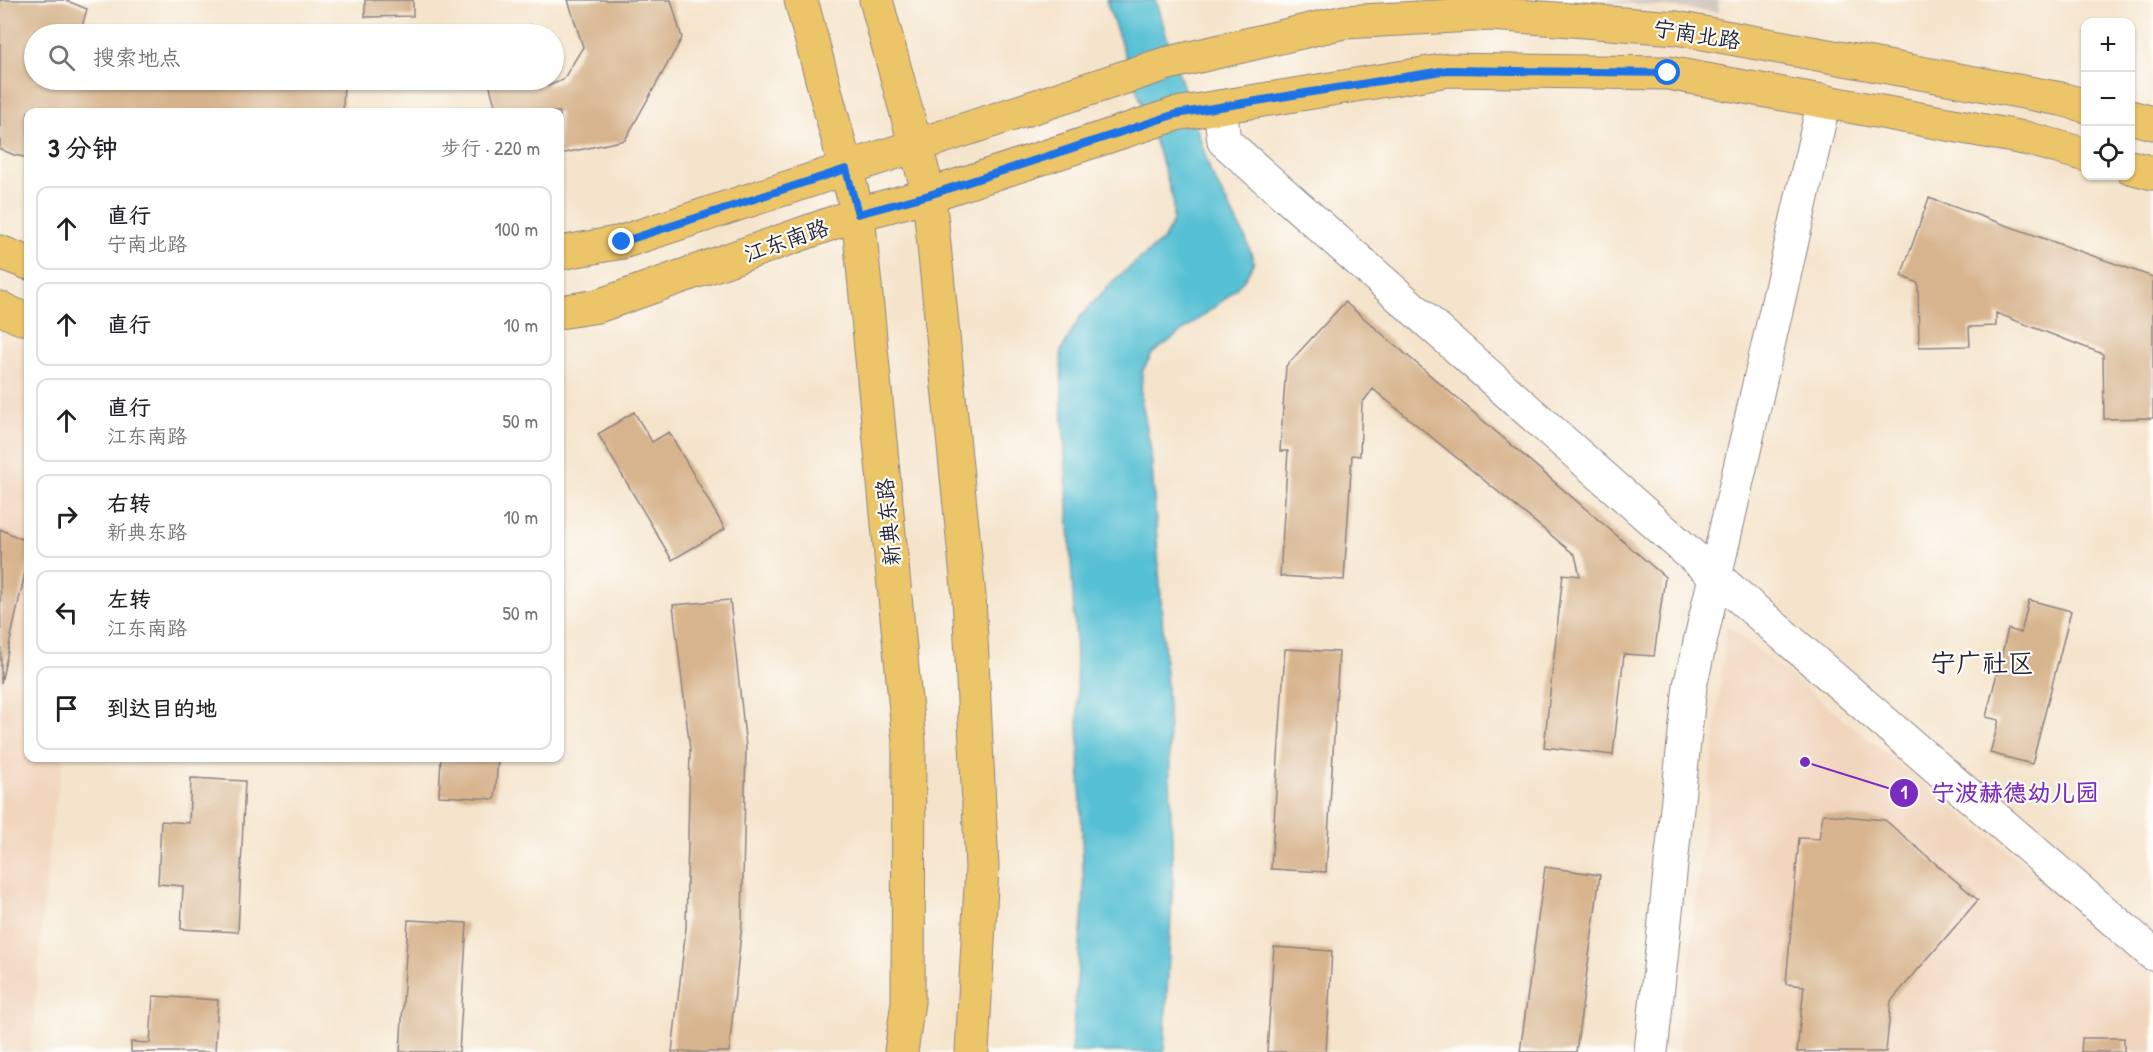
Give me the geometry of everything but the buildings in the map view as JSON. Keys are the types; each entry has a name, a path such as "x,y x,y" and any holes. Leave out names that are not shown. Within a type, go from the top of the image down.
{"main road":[{"name":"新典东路","path":"801,0 858,214 909,741 908,1002 901,1052"},
{"path":"876,0 929,195 969,597 982,868 972,1052"},
{"name":"宁南北路","path":"916,147 1165,64 1344,22 1491,14 1676,28 2061,99 2081,105"},
{"name":"宁南北路","path":"1115,133 1176,114 1448,70 1668,73 2029,139 2081,153"},
{"path":"2135,118 2153,123"},
{"name":"江东南路","path":"564,311 598,306 858,214 929,195 1115,133"},
{"path":"564,252 622,242 916,147"},
{"path":"2135,168 2153,173"},
{"path":"0,252 24,261"},
{"path":"0,308 24,318"}],"street":[{"path":"1651,1052 1690,686 1824,101"},
{"path":"1220,107 1224,141 1714,576 2153,954"}],"shaded area":[{"path":"1593,0 1718,0 1719,12"},
{"path":"0,328 24,333 24,762 63,762 50,836 31,1052 0,1052"},
{"path":"1727,625 2067,899 2153,975 2153,1052 1679,1052"}],"water":[{"path":"1106,0 1155,0 1211,173 1246,239 1254,262 1244,280 1225,299 1152,354 1142,372 1141,397 1151,451 1168,705 1173,877 1164,1052 1071,1052 1084,896 1075,631 1061,351 1080,317 1113,281 1164,239 1173,221 1173,200 1164,168"}],"place":[{"name":"宁波赫德幼儿园","path":"1805,762"}],"district":[{"name":"宁广社区","path":"1982,662"}],"route":[{"path":"622,242 846,169 858,214 929,195 1176,114 1448,70 1668,73"}]}
